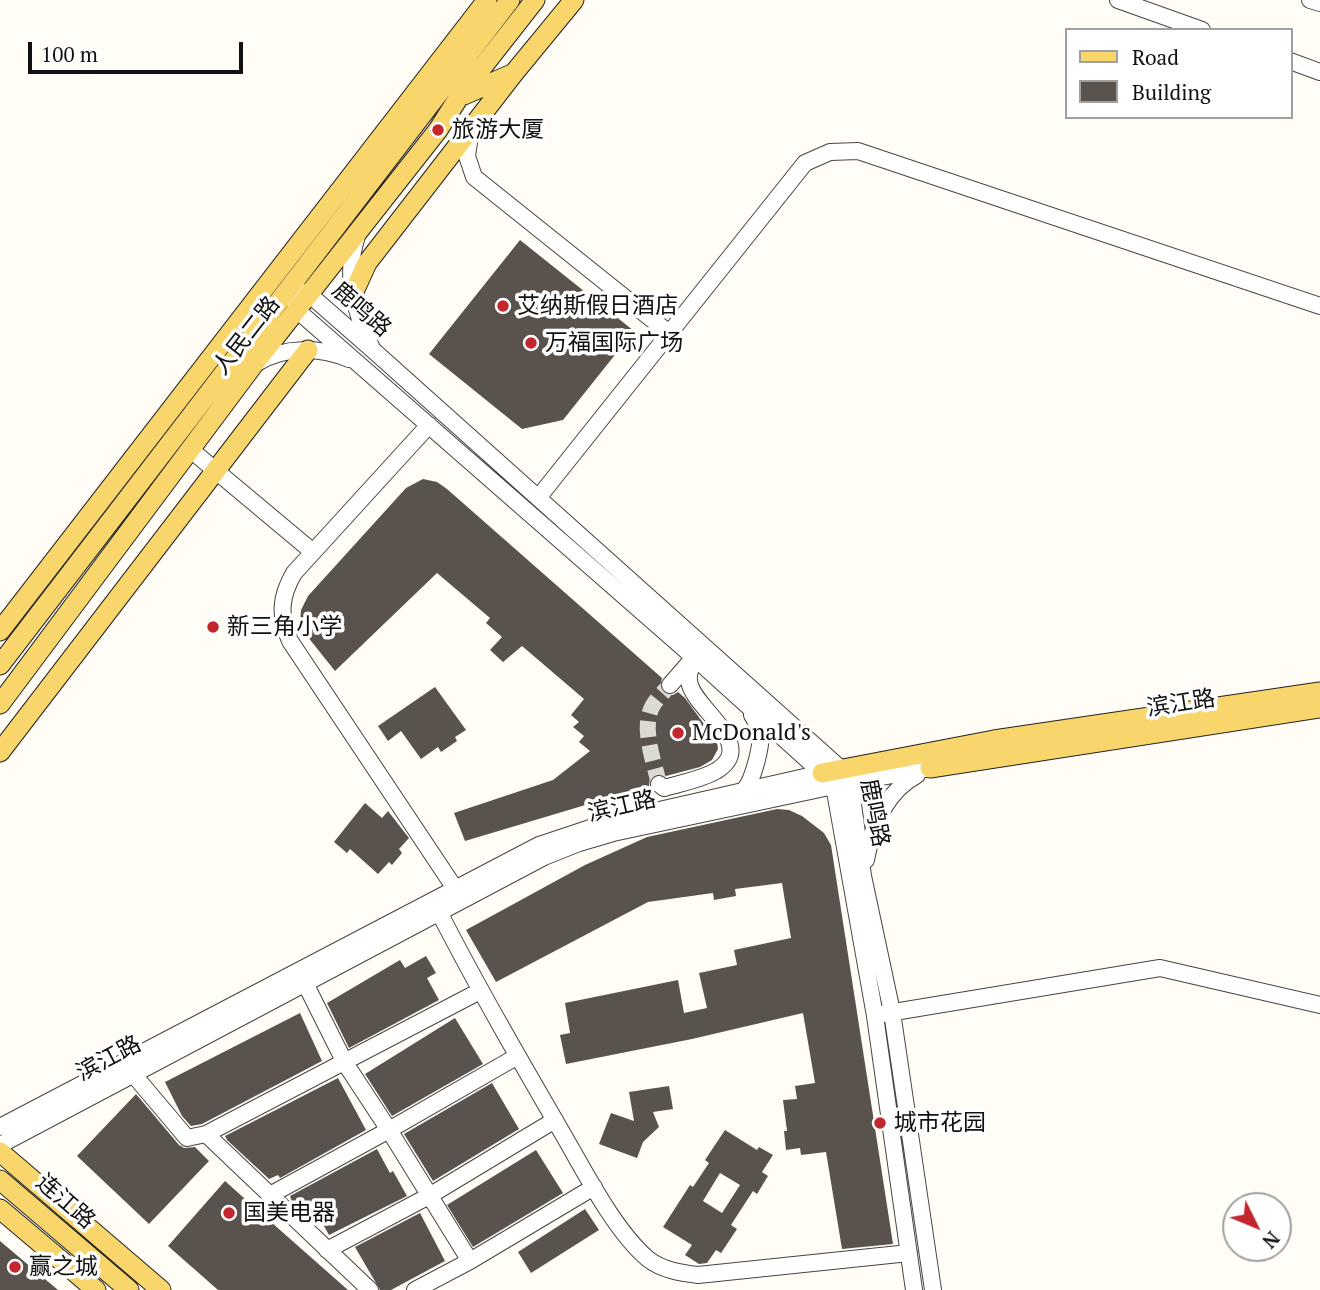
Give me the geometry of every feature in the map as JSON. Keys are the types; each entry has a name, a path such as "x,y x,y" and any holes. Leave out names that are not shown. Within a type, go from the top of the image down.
{"main road":[{"name":"人民二路","path":"0,631 486,0"},
{"name":"人民二路","path":"0,665 510,0"},
{"name":"人民二路","path":"0,704 254,364 438,130 459,97 535,0"},
{"path":"352,296 367,263 574,0"},
{"path":"459,97 514,73"},
{"path":"0,752 309,350"},
{"name":"滨江路","path":"837,778 994,740 1320,692"},
{"name":"滨江路","path":"930,768 1320,709"},
{"path":"0,1152 161,1290"},
{"name":"连江路","path":"0,1180 129,1290"},
{"name":"连江路","path":"0,1209 96,1290"},
{"path":"0,1221 80,1290"}],"street":[{"path":"1118,0 1196,28"},
{"path":"1310,0 1320,3"},
{"path":"1292,62 1320,72"},
{"path":"471,129 467,156 474,177 669,333"},
{"path":"538,498 804,163 830,152 858,151 1320,306"},
{"path":"360,229 351,258 352,296 360,322 374,351"},
{"name":"鹿鸣路","path":"290,288 361,364 429,425 740,699 837,778 875,1016 914,1290"},
{"name":"鹿鸣路","path":"304,303 374,351 538,498 837,778 863,876 892,1012 933,1290"},
{"path":"254,364 273,354 289,350 331,353 361,364"},
{"path":"429,425 294,573 282,600 285,628 290,641 456,890"},
{"path":"191,450 313,552"},
{"path":"670,685 695,659"},
{"path":"659,783 664,788 704,776 721,767 730,754 729,744 719,724 690,684 690,671 695,659"},
{"path":"740,699 757,723 760,735 751,779 744,790"},
{"path":"863,876 870,842 883,809 902,784 930,768"},
{"name":"滨江路","path":"0,1127 539,845 611,821 744,790 930,768"},
{"name":"滨江路","path":"0,1145 544,857 579,843 837,778"},
{"path":"439,912 516,1057 594,1187 621,1227 655,1264 677,1272 712,1275 909,1253"},
{"path":"875,1016 1160,968 1320,1005"},
{"path":"305,983 345,1063 470,1261"},
{"path":"133,1074 187,1139 206,1134 480,991"},
{"path":"270,1195 516,1057"},
{"path":"327,1250 429,1196 555,1120"},
{"path":"206,1134 370,1290"},
{"path":"415,1290 470,1261 594,1187"}],"building":[{"name":"万福国际广场","path":"520,240 634,331 563,420 522,429 429,354"},
{"path":"423,479 437,482 447,489 662,678 660,688 664,693 673,695 678,692 685,698 717,742 718,749 712,760 700,767 666,776 655,775 650,778 649,786 465,841 454,813 553,780 590,751 579,742 584,736 573,727 579,722 571,715 584,699 522,646 503,662 490,650 502,637 486,623 490,618 437,573 335,671 303,631 300,622 301,610 308,596 406,488"},
{"path":"435,687 466,730 455,737 457,741 441,752 438,747 421,759 401,731 388,741 378,726"},
{"path":"365,803 382,818 388,811 409,838 399,849 402,853 392,865 389,862 378,874 350,849 347,853 334,842"},
{"path":"777,809 789,810 802,816 824,833 831,845 893,1244 842,1249 826,1152 801,1155 800,1148 786,1150 784,1131 787,1131 783,1100 797,1099 795,1086 815,1083 803,1013 566,1064 560,1035 570,1033 565,1003 678,980 684,1013 707,1008 699,973 737,965 734,950 791,938 782,883 735,889 736,896 714,900 713,893 648,902 496,982 466,930 585,865 647,837"},
{"path":"426,956 436,973 427,978 439,1000 349,1048 327,1003 400,960 405,968"},
{"path":"300,1013 322,1061 202,1124 191,1126 182,1116 165,1082"},
{"path":"455,1018 483,1064 392,1116 365,1074"},
{"path":"338,1078 366,1130 280,1178 278,1175 269,1179 227,1140 225,1136"},
{"path":"492,1083 519,1129 433,1181 404,1134"},
{"path":"669,1086 673,1109 653,1112 659,1127 643,1142 637,1158 599,1144 611,1113 634,1121 629,1092"},
{"path":"136,1094 179,1145 184,1148 195,1147 209,1161 149,1224 77,1156"},
{"path":"725,1130 757,1150 759,1147 773,1155 762,1172 768,1176 757,1194 753,1191 731,1225 737,1229 721,1253 716,1250 707,1263 699,1264 685,1255 692,1245 663,1227 690,1185 693,1187 709,1163 705,1160","holes":["720,1173 740,1185 722,1213 703,1201"]},
{"path":"377,1149 407,1196 329,1235 314,1208 305,1213 292,1202 290,1196"},
{"path":"536,1150 563,1193 473,1247 447,1205"},
{"name":"国美电器","path":"225,1181 348,1290 218,1290 168,1246"},
{"path":"585,1209 599,1230 531,1273 518,1252"},
{"path":"420,1213 445,1261 391,1290 380,1290 355,1247"},
{"name":"赢之城","path":"0,1241 58,1290 0,1290"}],"tunnel":[{"path":"659,784 648,725 652,707 670,685"}],"place":[{"name":"旅游大厦","path":"438,130"},
{"name":"艾纳斯假日酒店","path":"503,306"},
{"name":"万福国际广场","path":"531,343"},
{"name":"新三角小学","path":"213,627"},
{"name":"McDonald's","path":"678,733"},
{"name":"城市花园","path":"880,1123"},
{"name":"国美电器","path":"229,1213"},
{"name":"赢之城","path":"15,1267"}]}
